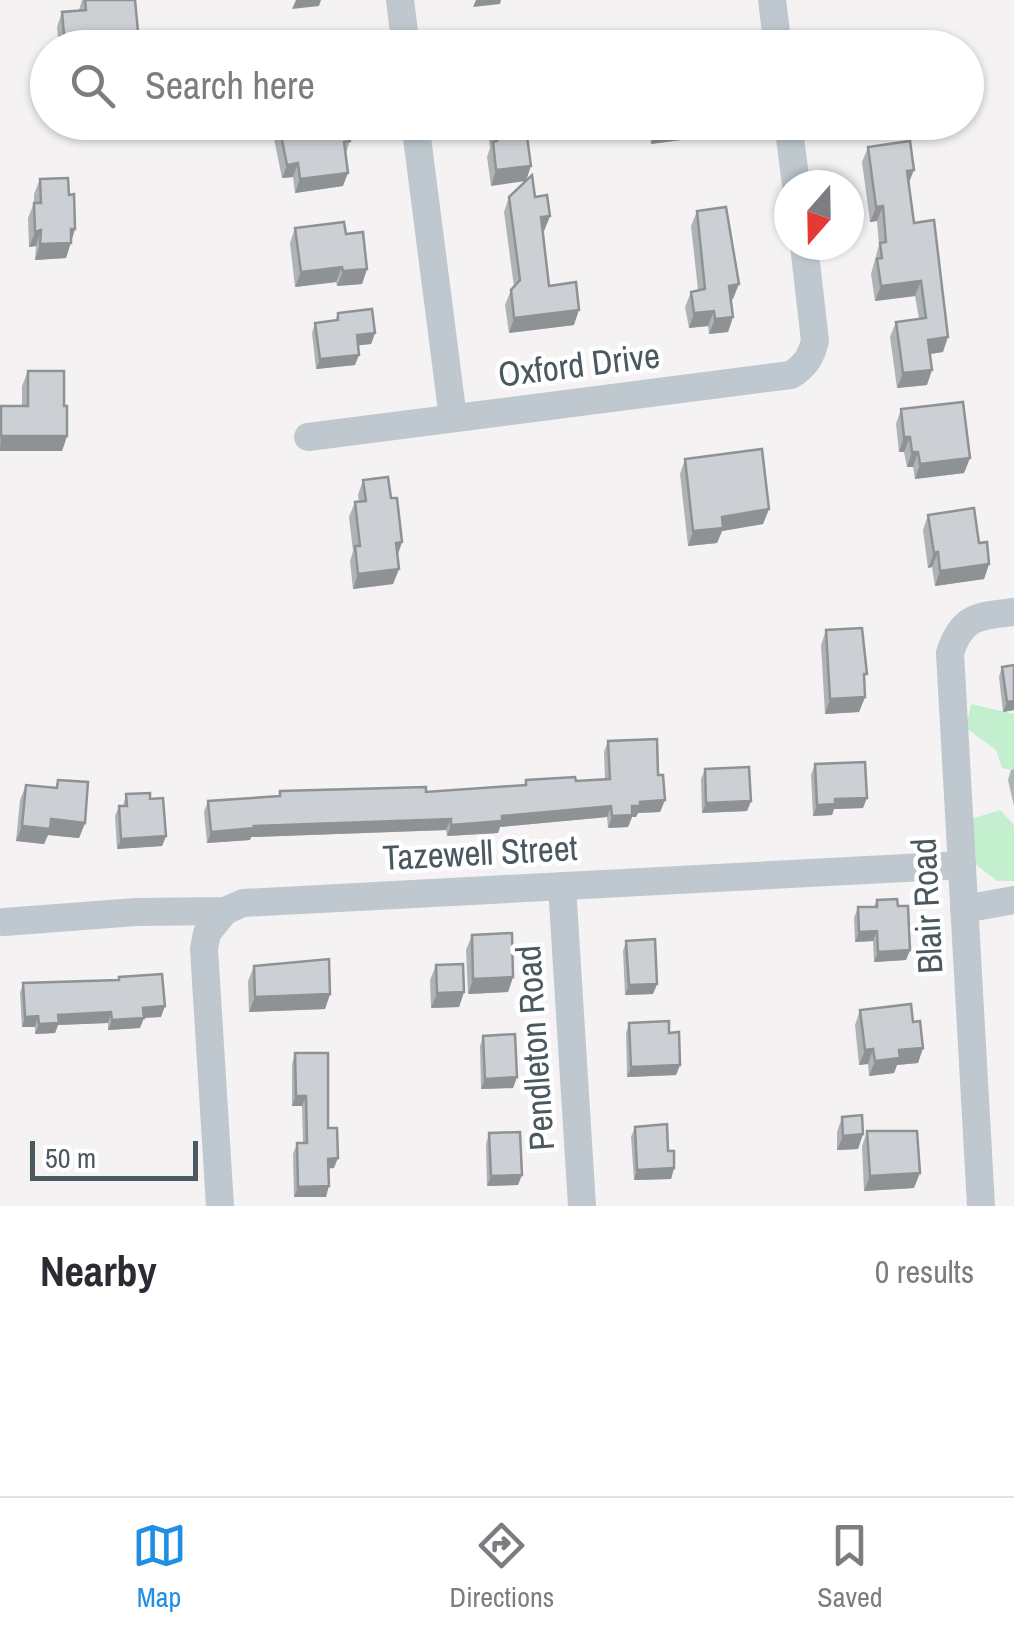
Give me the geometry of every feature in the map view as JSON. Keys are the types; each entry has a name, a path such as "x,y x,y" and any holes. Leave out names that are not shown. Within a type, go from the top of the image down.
{"street":[{"path":"400,0 404,30"},
{"path":"772,0 776,30"},
{"path":"418,140 453,418"},
{"path":"790,140 794,170"},
{"name":"Oxford Drive","path":"308,436 791,375 812,355 815,341 806,260"},
{"name":"Blair Road","path":"981,1206 950,653 964,626 981,616 1014,612"},
{"name":"Tazewell Street","path":"4,922 136,912 225,911 243,903 962,865"},
{"name":"Pendleton Road","path":"562,886 582,1206"},
{"path":"964,909 1014,900"},
{"path":"220,1206 204,949 207,933 225,911"}],"green space":[{"path":"971,704 1014,714 1014,771 1002,768 996,750 966,728"},
{"path":"1000,810 1014,825 1014,881 997,881 965,856 971,819"}],"building":[{"path":"85,0 135,0 138,30 64,30 62,12 86,10"},
{"path":"282,140 350,140 344,142 348,173 300,179 298,163 287,165"},
{"path":"527,140 531,166 496,170 493,142"},
{"path":"910,141 914,170 907,171 914,223 934,220 948,337 928,340 932,370 903,373 896,322 926,318 921,281 881,286 877,259 882,258 880,243 886,242 883,206 876,207 868,147"},
{"path":"532,175 535,197 547,195 550,216 541,217 549,286 576,282 579,310 514,318 511,290 520,280 509,197"},
{"path":"68,178 69,195 74,194 75,229 71,229 71,243 40,244 41,230 35,232 34,203 41,203 40,179"},
{"path":"726,207 739,284 729,286 733,317 715,319 714,311 694,313 691,292 705,289 697,211"},
{"path":"344,222 346,234 363,232 367,269 343,271 342,267 301,272 295,228"},
{"path":"372,309 375,333 357,335 359,355 320,359 315,323 338,320 338,313"},
{"path":"28,371 64,371 67,436 1,436 1,406 28,406"},
{"path":"963,402 970,458 920,464 918,452 912,452 910,437 904,437 901,409"},
{"path":"762,449 769,509 722,517 723,528 693,531 685,459"},
{"path":"388,477 391,498 397,498 402,542 396,543 399,569 358,574 355,546 360,546 355,502 366,501 363,480"},
{"path":"974,508 979,543 987,542 989,564 940,571 928,515"},
{"path":"862,628 865,697 830,699 826,630"},
{"path":"1014,665 1014,701 1007,702 1002,667"},
{"path":"657,739 658,775 663,775 665,800 640,802 640,806 632,806 632,815 612,816 611,806 451,825 451,819 254,826 211,832 208,801 280,796 280,791 426,787 426,792 526,785 526,780 610,779 608,741"},
{"path":"865,762 867,798 835,799 835,804 817,805 815,764"},
{"path":"749,767 751,801 706,803 705,769"},
{"path":"58,780 88,782 85,823 51,819 50,829 22,826 26,785 57,788"},
{"path":"150,793 150,799 163,798 166,836 121,839 119,806 127,806 126,794"},
{"path":"897,899 898,906 908,906 910,950 878,952 877,931 859,932 858,907 877,907 877,900"},
{"path":"512,933 513,977 473,979 472,935"},
{"path":"655,939 657,984 629,985 626,941"},
{"path":"329,959 330,994 255,997 254,966"},
{"path":"463,964 464,992 437,993 436,965"},
{"path":"162,974 165,1006 143,1008 144,1018 112,1020 111,1012 58,1015 59,1023 39,1024 38,1016 25,1017 23,983 119,980"},
{"path":"911,1004 913,1022 920,1021 923,1048 899,1050 900,1058 875,1061 873,1049 865,1050 860,1010"},
{"path":"669,1021 669,1033 679,1032 680,1065 631,1067 629,1023"},
{"path":"515,1034 517,1077 485,1079 483,1036"},
{"path":"295,1053 328,1053 328,1128 337,1128 338,1158 328,1159 329,1186 298,1187 297,1143 307,1143 306,1096 296,1096"},
{"path":"862,1115 863,1134 843,1136 842,1117"},
{"path":"667,1124 668,1151 674,1151 674,1168 637,1170 635,1127"},
{"path":"867,1131 917,1131 920,1173 870,1176"},
{"path":"520,1132 522,1175 491,1176 489,1133"}]}
